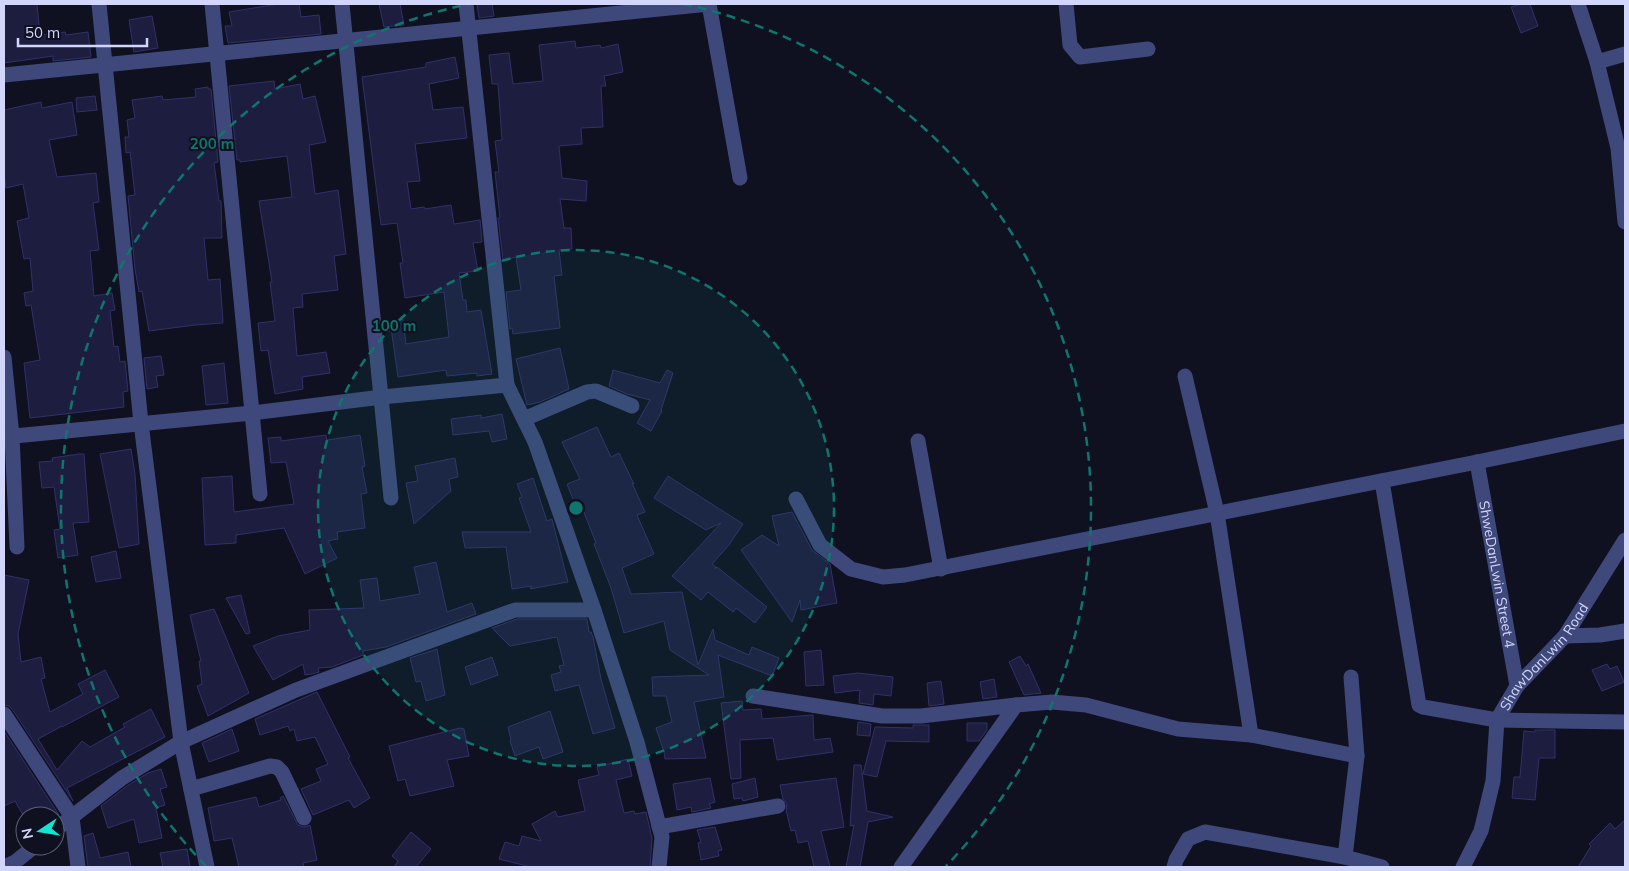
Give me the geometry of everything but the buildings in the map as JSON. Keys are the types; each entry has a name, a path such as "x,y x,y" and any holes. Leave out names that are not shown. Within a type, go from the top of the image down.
{"street":[{"path":"99,4 141,423 181,742 207,867"},
{"path":"212,4 260,494"},
{"path":"342,4 391,498"},
{"path":"466,4 507,385 535,442 594,610 637,742 662,837 659,867"},
{"path":"4,75 469,28 584,10 709,4 740,178"},
{"path":"1066,4 1070,45 1080,57 1148,50"},
{"path":"1578,4 1597,62 1618,148 1625,222"},
{"path":"1597,62 1625,54"},
{"path":"4,357 17,547"},
{"path":"1185,376 1217,513 1251,735"},
{"path":"8,436 252,413 507,385"},
{"path":"524,419 587,392 596,391 632,406"},
{"path":"796,499 820,546 850,569 883,577 941,569 1050,545 1382,481 1625,431"},
{"path":"918,440 941,569"},
{"name":"ShweDanLwin Street 4","path":"1476,462 1517,686"},
{"path":"1382,481 1419,705 1497,720 1625,722"},
{"name":"ShawDanLwin Road","path":"1463,867 1481,831 1492,780 1497,720 1517,686 1565,636 1625,540"},
{"path":"65,822 122,778 181,742 296,690 515,610 594,610"},
{"path":"1565,636 1600,635 1625,631"},
{"path":"1346,858 1357,756 1351,677"},
{"path":"753,696 882,716 921,716 1052,702 1086,705 1178,729 1251,735 1357,756"},
{"path":"901,867 1016,705"},
{"path":"4,714 72,817 78,867"},
{"path":"191,789 270,766 277,767 282,772 304,818"},
{"path":"659,827 778,806"},
{"path":"1174,867 1188,839 1205,832 1346,858 1382,867"},
{"path":"4,867 22,856"}]}
